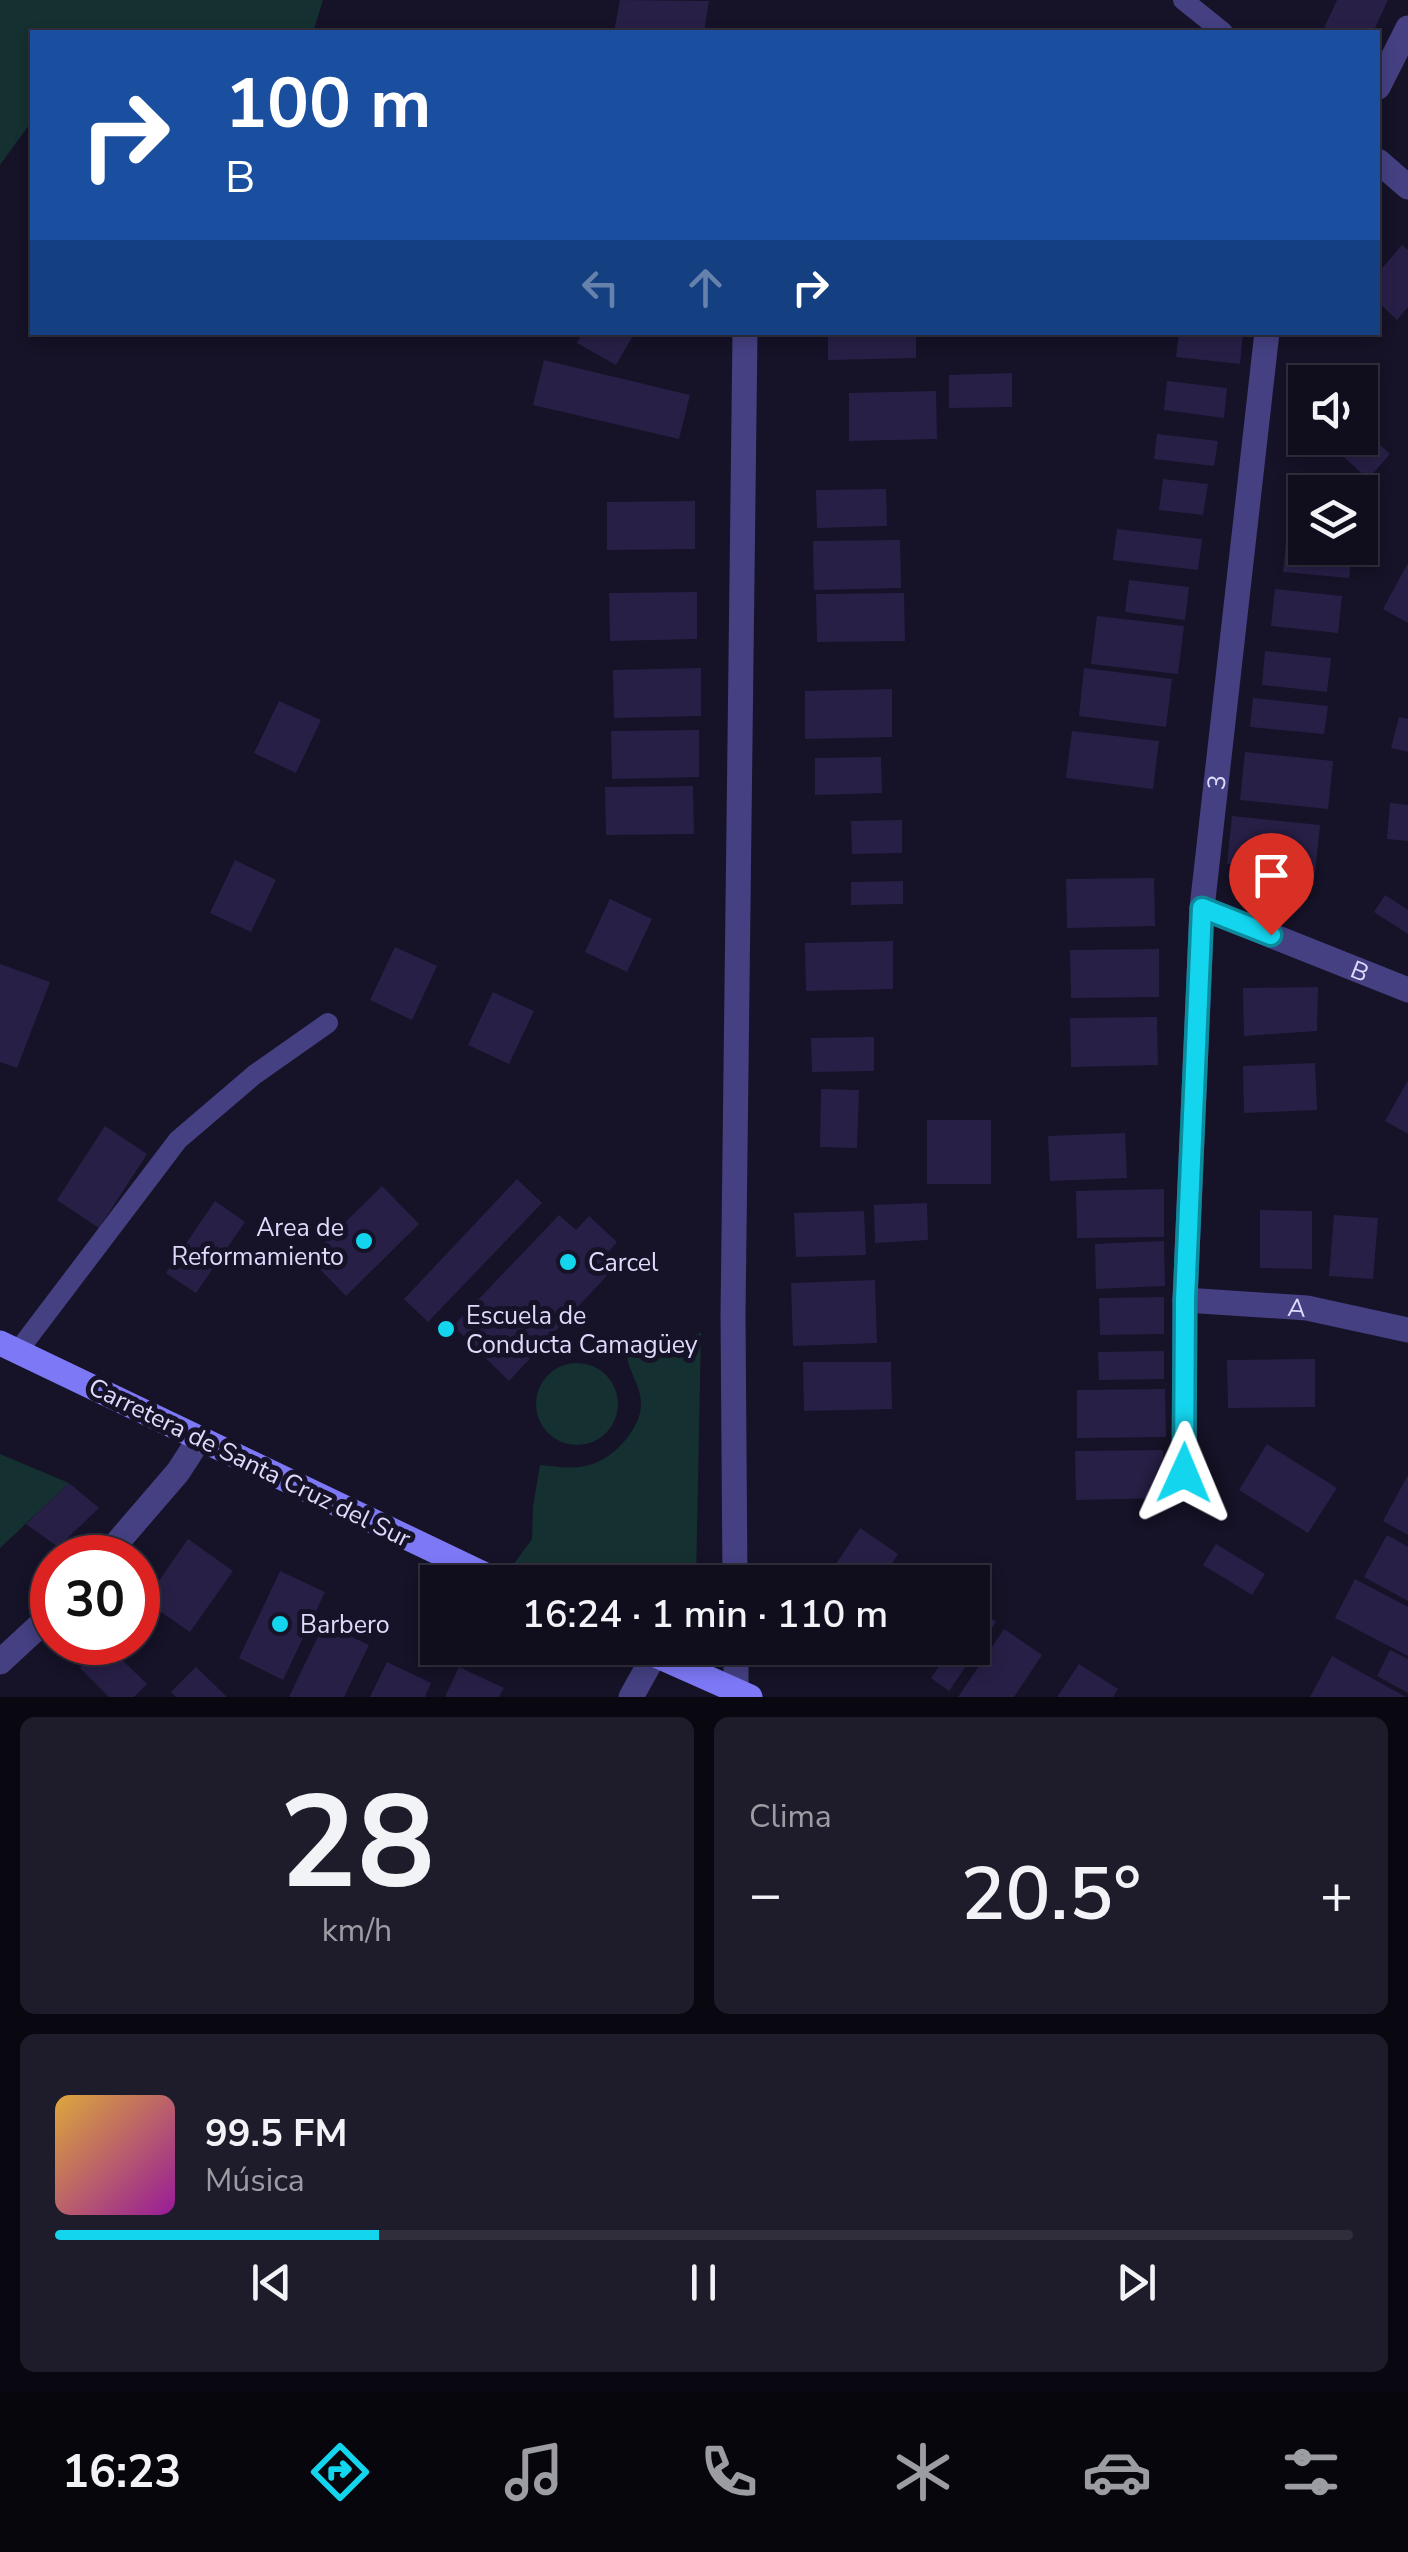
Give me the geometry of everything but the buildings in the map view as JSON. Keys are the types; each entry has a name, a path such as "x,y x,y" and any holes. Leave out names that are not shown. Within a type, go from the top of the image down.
{"main road":[{"name":"Carretera de Santa Cruz del Sur","path":"9,1347 465,1565"},
{"path":"679,1665 743,1694"}],"street":[{"path":"1380,83 1408,28"},
{"path":"1380,162 1408,187"},
{"path":"735,1565 734,1276 745,335"},
{"name":"3","path":"1184,1473 1185,1300 1202,908 1267,335"},
{"name":"B","path":"1202,908 1408,990"},
{"name":"A","path":"1185,1300 1308,1308 1408,1330"},
{"path":"124,1535 178,1472 200,1438"},
{"path":"0,1662 30,1634"},
{"path":"631,1697 643,1665"},
{"path":"739,1665 743,1694"}],"lane":[{"path":"1183,0 1220,30"},
{"path":"9,1347 178,1140 254,1075 328,1023"}],"green space":[{"path":"0,0 323,0 314,30 30,30 30,124 0,165"},
{"path":"701,1332 696,1565 513,1565 532,1539 540,1465 575,1467 595,1463 612,1453 633,1430 641,1403 627,1357 629,1342 693,1337"},
{"path":"577,1363 593,1366 606,1375 615,1388 615,1420 606,1433 593,1442 577,1445 561,1442 548,1433 539,1420 536,1404 539,1388 548,1375 561,1366"},
{"path":"0,1454 69,1483 0,1548"}],"place":[{"name":"Area de Reformamiento","path":"364,1241"},
{"name":"Carcel","path":"568,1262"},
{"name":"Escuela de Conducta Camagüey","path":"446,1329"},
{"name":"Barbero","path":"280,1624"}],"route":[{"path":"1184,1473 1185,1300 1202,908 1271,935"}]}
